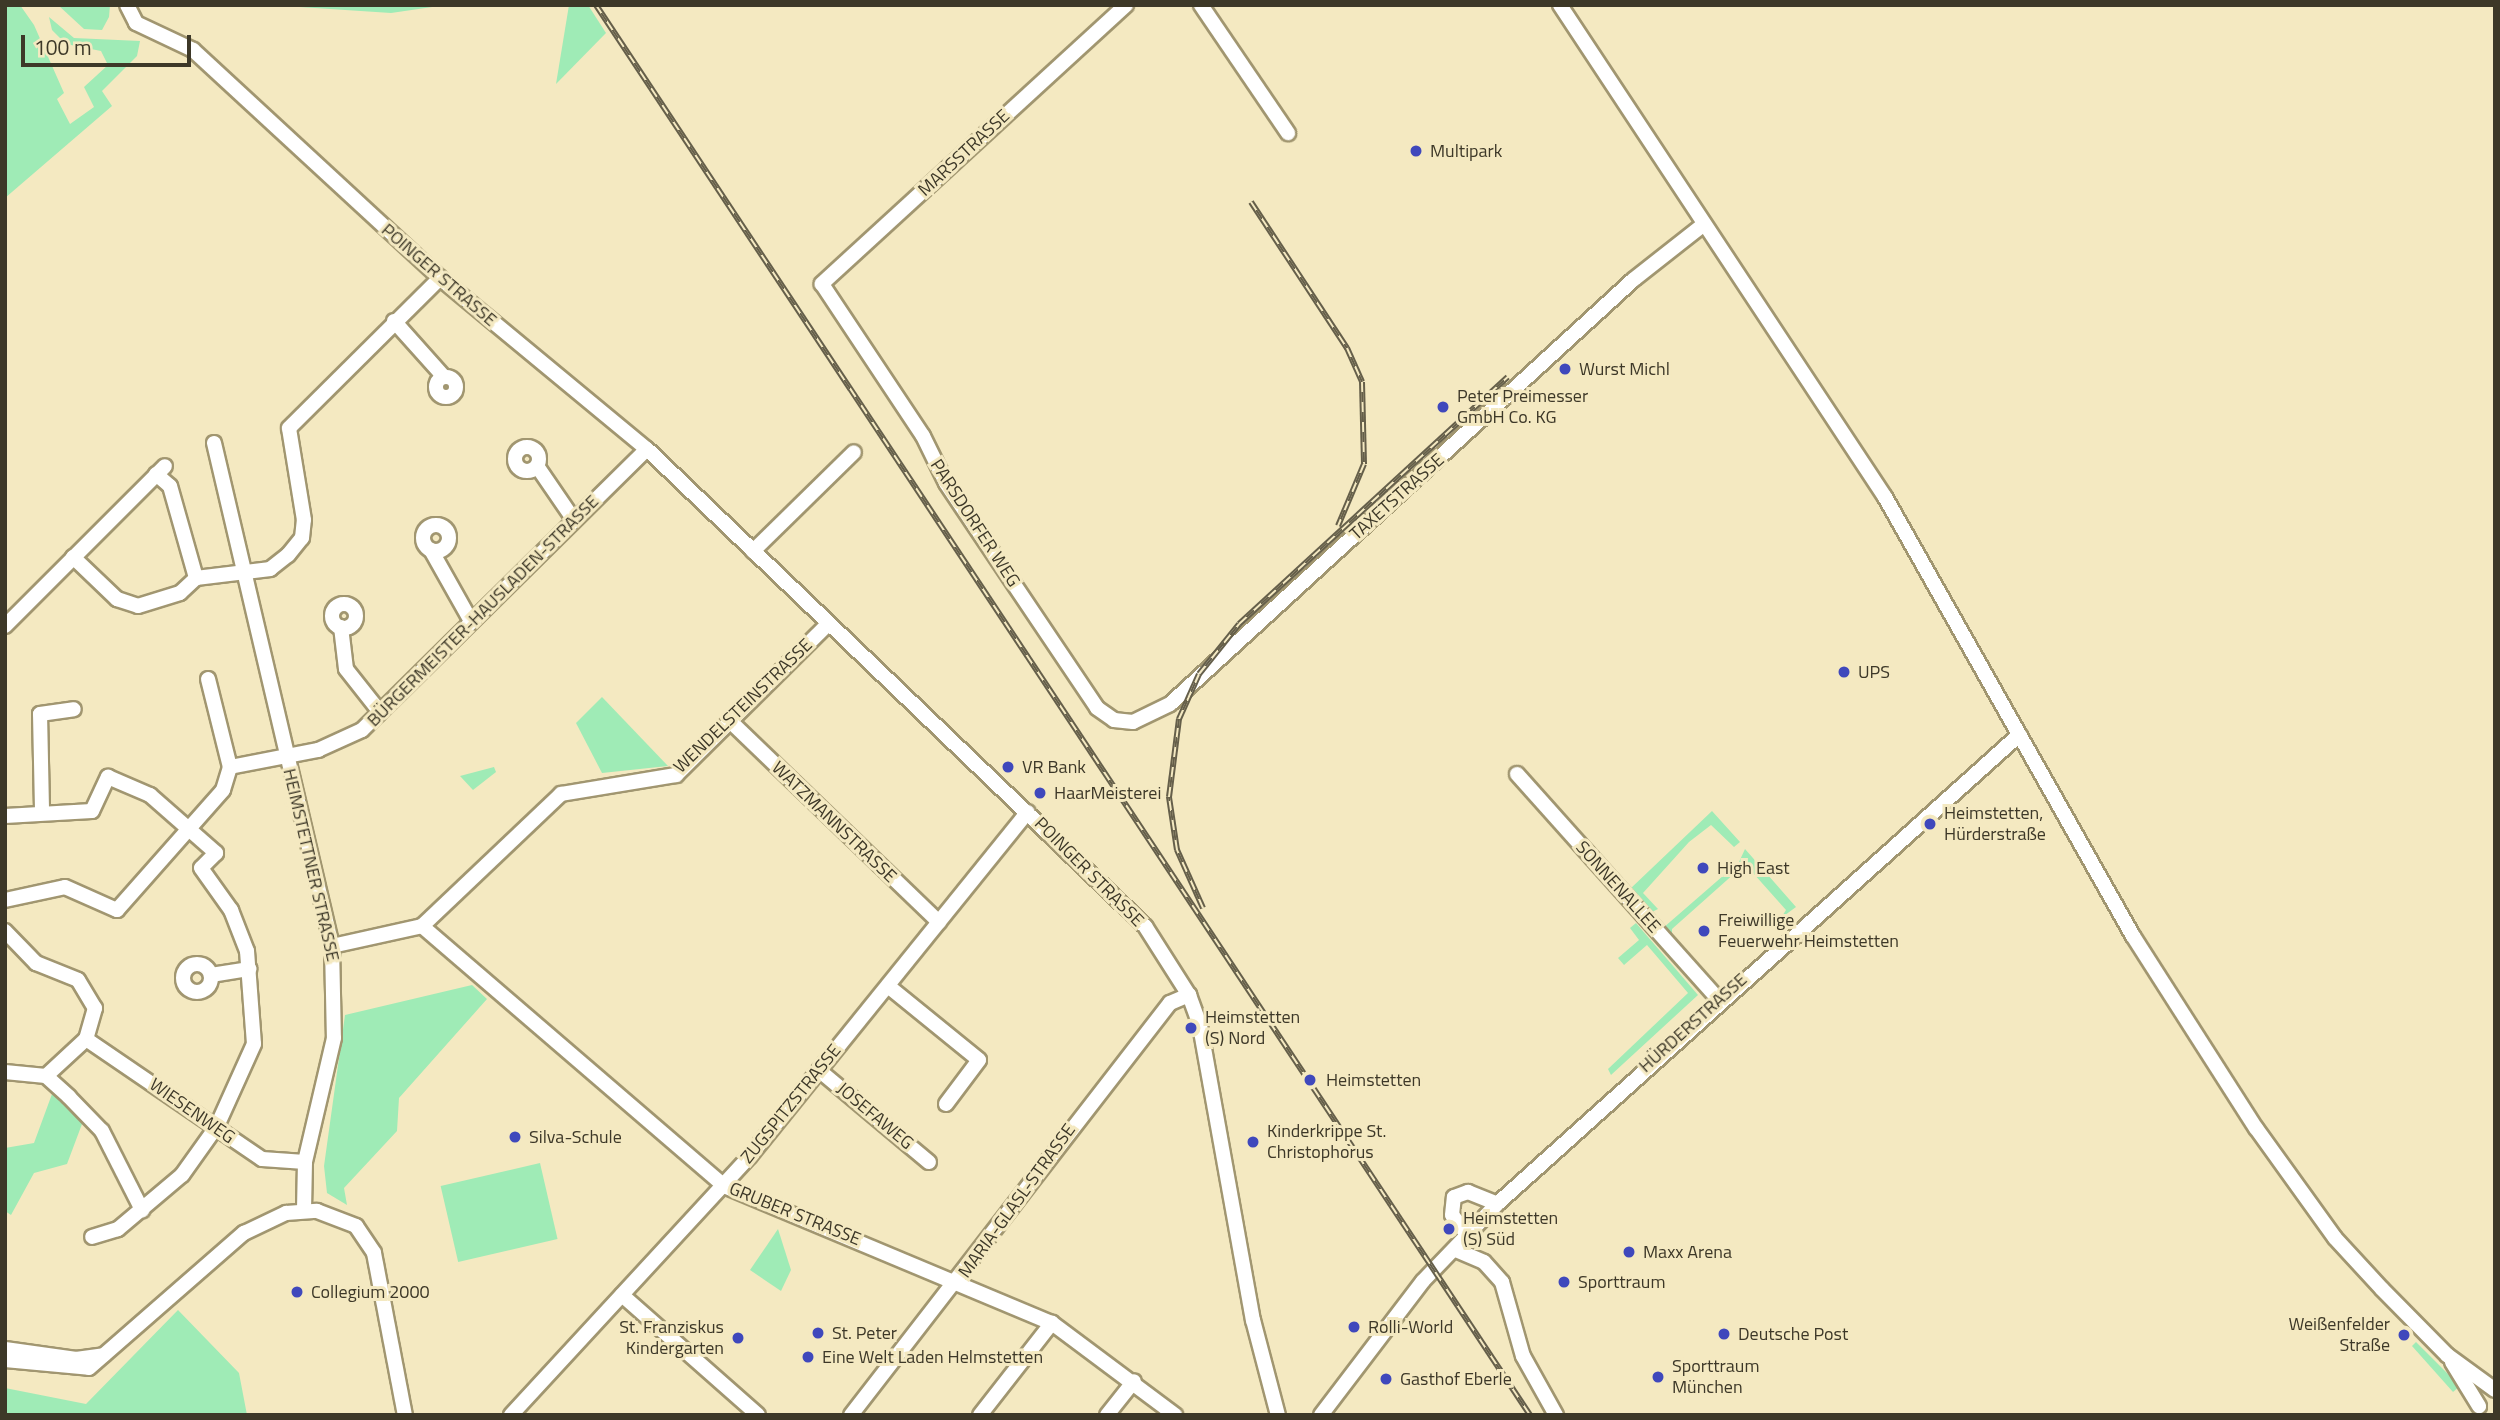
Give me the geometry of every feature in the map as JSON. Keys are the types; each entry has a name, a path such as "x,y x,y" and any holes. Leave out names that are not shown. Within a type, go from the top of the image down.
{"street":[{"name":"POINGER STRASSE","path":"127,5 136,23 193,50 440,278 647,449 1145,926 1189,995 1209,1062 1251,1310 1278,1415"},
{"path":"1106,22 1107,5"},
{"name":"MARSSTRASSE","path":"822,284 1126,5"},
{"path":"1201,5 1288,133"},
{"path":"1560,5 1885,497 2133,936 2256,1128 2335,1238 2447,1355 2495,1390 2478,1410 2447,1355"},
{"name":"TAXETSTRASSE","path":"1114,720 1133,722 1170,704 1633,280 1703,225"},
{"path":"73,557 117,599 138,606 180,593 196,578 270,569 302,538 289,428 440,278"},
{"name":"PARSDORFER WEG","path":"822,284 923,436 946,483 1097,708 1114,720"},
{"path":"394,321 444,377"},
{"name":"HEIMSTETTNER STRASSE","path":"214,443 248,571 287,757 332,946 334,1038 305,1163 304,1210"},
{"name":"BÜRGERMEISTER-HAUSLADEN-STRASSE","path":"230,767 287,757 346,738 380,712 647,449"},
{"path":"753,551 854,452"},
{"path":"537,466 574,520"},
{"path":"5,626 161,470 170,486 196,578"},
{"path":"431,550 471,621"},
{"name":"WENDELSTEINSTRASSE","path":"422,926 561,794 677,775 828,624"},
{"path":"341,627 346,669 380,712"},
{"path":"5,900 65,887 117,910 223,790 230,767 208,679"},
{"path":"42,809 40,715 74,709"},
{"name":"WATZMANNSTRASSE","path":"730,722 939,922"},
{"name":"HÜRDERSTRASSE","path":"1321,1415 1397,1312 1497,1204 1719,1000 2019,735"},
{"name":"SONNENALLEE","path":"1517,774 1719,1000"},
{"path":"5,816 42,809 92,811 108,778 150,795 191,826 216,853 201,868 231,910 250,969 254,1044 217,1126 181,1175 142,1210 118,1229 92,1237"},
{"name":"ZUGSPITZSTRASSE","path":"511,1415 724,1186 1028,812"},
{"path":"332,946 422,926"},
{"name":"GRUBER STRASSE","path":"422,926 724,1186 960,1280 1052,1323 1134,1381 1175,1415"},
{"path":"5,930 23,954 89,991 95,1008 86,1039 46,1076"},
{"path":"211,975 250,969"},
{"path":"888,986 979,1060 946,1104"},
{"name":"MARIA-GLASL-STRASSE","path":"851,1415 960,1280 1170,1003 1189,995"},
{"name":"WIESENWEG","path":"86,1039 262,1159 305,1163"},
{"name":"JOSEFAWEG","path":"820,1071 929,1162"},
{"path":"5,1072 46,1076 102,1131 142,1210"},
{"path":"1468,1236 1452,1215 1454,1197 1468,1192 1497,1204"},
{"path":"5,1360 73,1371 105,1354 244,1233 304,1210 342,1217 370,1244 405,1415"},
{"path":"1456,1250 1484,1262 1502,1282 1523,1356 1556,1415"},
{"path":"622,1295 758,1415"},
{"path":"980,1415 1052,1323"},
{"path":"5,1349 76,1359 105,1354"},
{"path":"1107,1415 1134,1381"}],"green space":[{"path":"5,5 20,5 34,25 64,93 57,99 70,124 94,107 84,87 108,65 101,51 66,44 52,30 49,17 74,38 140,41 137,56 102,91 112,106 5,198"},
{"path":"58,5 110,5 109,17 102,30 84,29"},
{"path":"269,5 446,5 391,13"},
{"path":"569,5 588,5 606,33 556,84"},
{"path":"602,697 668,766 602,773 576,723"},
{"path":"494,767 496,772 473,790 460,776"},
{"path":"1712,811 1740,842 1734,847 1711,825 1689,842 1643,893 1658,909 1650,913 1630,889"},
{"path":"1745,849 1796,907 1781,918 1786,910 1745,864 1672,929 1672,938 1663,928 1739,862"},
{"path":"1636,923 1698,995 1611,1075 1608,1069 1688,993 1647,945 1624,965 1618,958 1639,940 1630,928"},
{"path":"472,985 487,999 399,1098 397,1131 344,1188 347,1205 327,1193 324,1166 345,1015"},
{"path":"52,1094 85,1116 67,1164 34,1173 11,1215 5,1211 5,1148 34,1143"},
{"path":"540,1163 558,1239 458,1262 441,1186"},
{"path":"778,1229 791,1270 781,1291 750,1270"},
{"path":"178,1310 239,1373 247,1415 5,1415 5,1388 86,1404"},
{"path":"2416,1342 2460,1386 2453,1392 2412,1346"}],"railway":[{"path":"596,5 1530,1415"},
{"path":"1251,202 1347,348 1362,382 1364,464 1338,526"},
{"path":"1203,908 1177,850 1169,797 1179,719 1199,674 1239,624 1508,377"}],"place":[{"name":"Multipark","path":"1416,151"},
{"name":"Wurst Michl","path":"1565,369"},
{"name":"Peter Preimesser GmbH Co. KG","path":"1443,407"},
{"name":"UPS","path":"1844,672"},
{"name":"VR Bank","path":"1008,767"},
{"name":"HaarMeisterei","path":"1040,793"},
{"name":"Heimstetten, Hürderstraße","path":"1930,824"},
{"name":"High East","path":"1703,868"},
{"name":"Freiwillige Feuerwehr Heimstetten","path":"1704,931"},
{"name":"Heimstetten (S) Nord","path":"1191,1028"},
{"name":"Heimstetten","path":"1310,1080"},
{"name":"Silva-Schule","path":"515,1137"},
{"name":"Kinderkrippe St. Christophorus","path":"1253,1142"},
{"name":"Heimstetten (S) Süd","path":"1449,1229"},
{"name":"Maxx Arena","path":"1629,1252"},
{"name":"Sporttraum","path":"1564,1282"},
{"name":"Collegium 2000","path":"297,1292"},
{"name":"Rolli-World","path":"1354,1327"},
{"name":"St. Peter","path":"818,1333"},
{"name":"Deutsche Post","path":"1724,1334"},
{"name":"Weißenfelder Straße","path":"2404,1335"},
{"name":"St. Franziskus Kindergarten","path":"738,1338"},
{"name":"Eine Welt Laden Helmstetten","path":"808,1357"},
{"name":"Sporttraum München","path":"1658,1377"},
{"name":"Gasthof Eberle","path":"1386,1379"}]}
